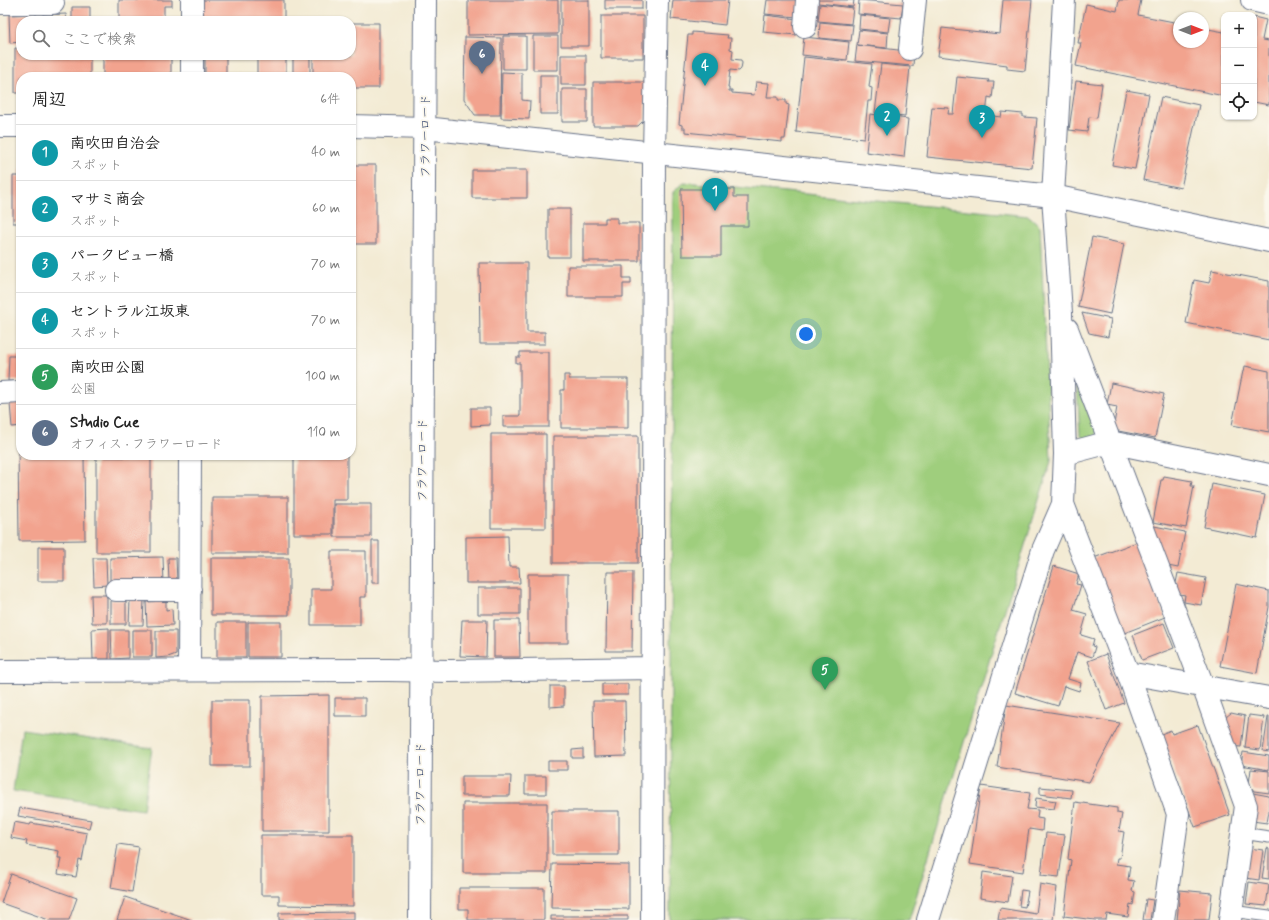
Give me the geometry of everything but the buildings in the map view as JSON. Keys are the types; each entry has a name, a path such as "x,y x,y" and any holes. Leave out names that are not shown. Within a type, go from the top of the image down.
{"street":[{"path":"192,0 192,16"},
{"name":"フラワーロード","path":"420,920 420,671 425,0"},
{"path":"652,920 654,153 657,0"},
{"path":"805,27 808,0"},
{"path":"910,49 915,0"},
{"path":"928,920 1043,550 1063,504 1065,454 1060,313 1053,196 1064,0"},
{"path":"0,3 53,3"},
{"path":"192,60 192,72"},
{"path":"0,126 16,126"},
{"path":"356,126 425,128 1053,196 1269,241"},
{"path":"1060,313 1203,686 1246,806 1230,915"},
{"path":"0,393 16,392"},
{"path":"1065,454 1110,442 1269,475"},
{"path":"189,670 190,460"},
{"path":"1063,504 1128,673 1178,814 1163,920"},
{"path":"116,590 190,590"},
{"path":"0,671 420,671 653,668"},
{"path":"1128,673 1269,698"}],"lane":[{"path":"1242,833 1269,837"},
{"path":"1230,915 1269,916"}],"green space":[{"path":"684,182 1029,216 1040,226 1051,461 909,920 670,920 673,192"},
{"path":"1077,386 1098,432 1092,438 1084,439 1080,435"},
{"path":"22,729 152,748 143,810 13,791"}],"place":[{"name":"Studio Cue","path":"482,74"},
{"name":"セントラル江坂東","path":"705,86"},
{"name":"マサミ商会","path":"887,136"},
{"name":"パークビュー橋","path":"982,138"},
{"name":"南吹田自治会","path":"715,211"},
{"name":"南吹田公園","path":"825,690"}]}
